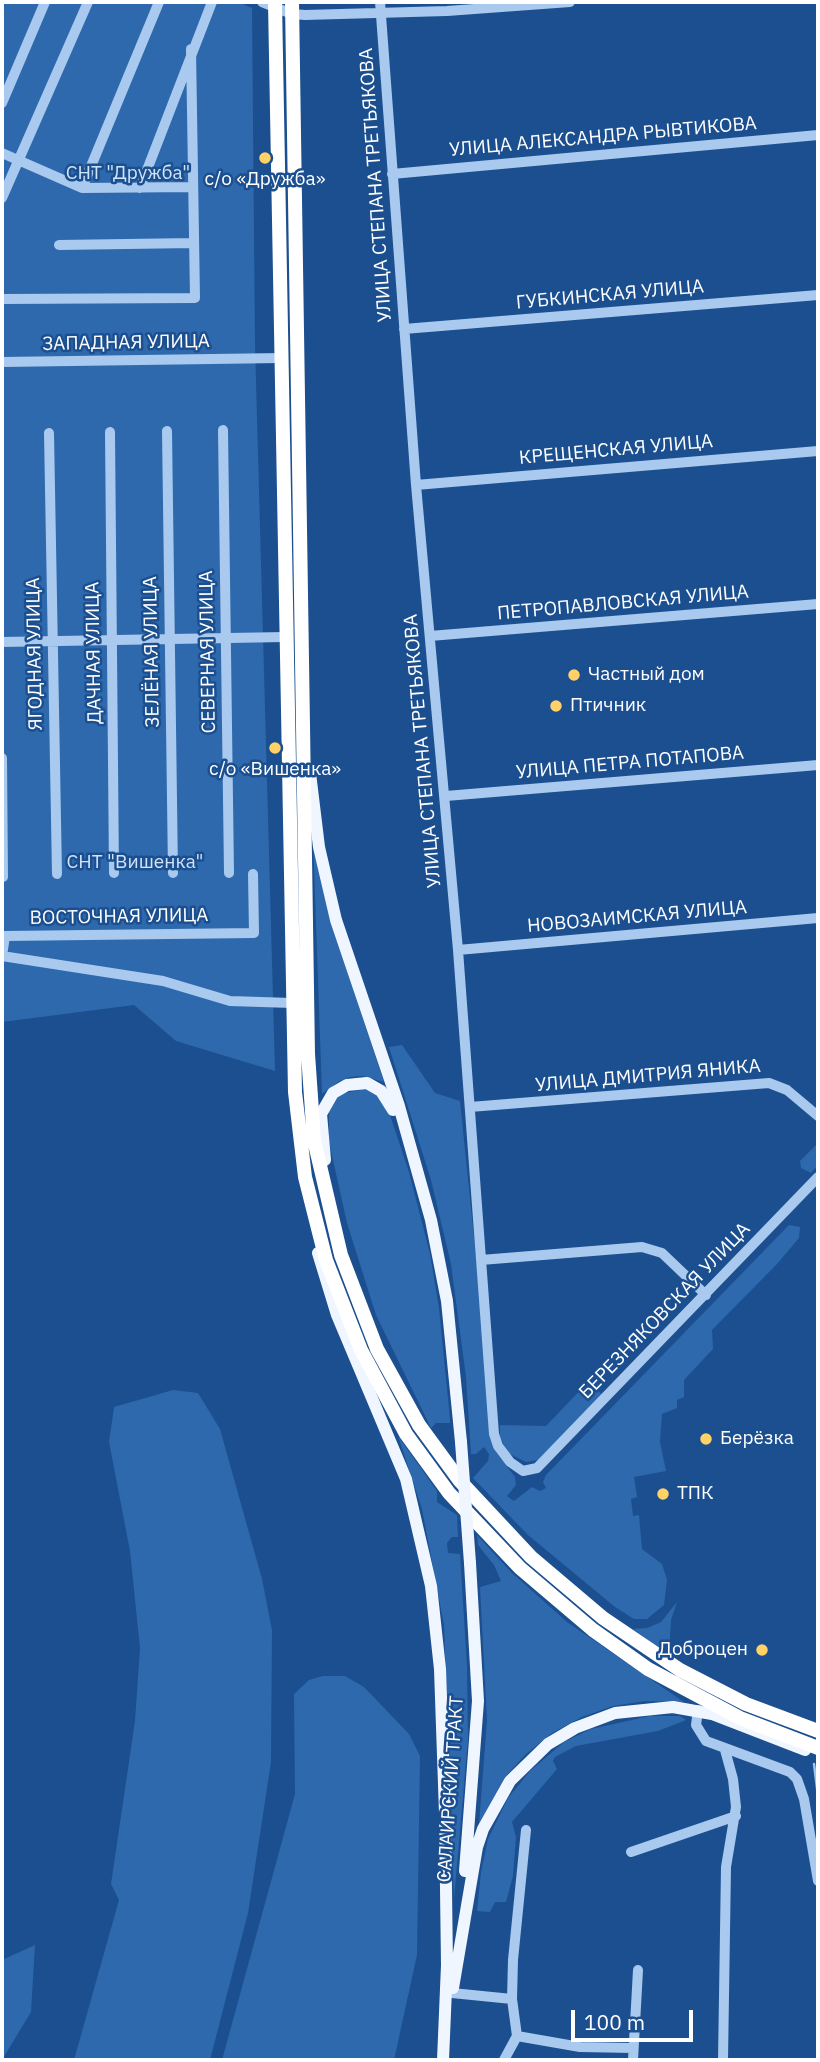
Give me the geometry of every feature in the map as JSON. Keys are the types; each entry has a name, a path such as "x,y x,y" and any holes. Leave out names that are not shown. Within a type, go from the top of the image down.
{"highway":[{"path":"271,4 281,296 292,1003 297,1117 305,1177 326,1260 369,1369 406,1434 474,1520 564,1607 648,1669 740,1718 818,1748"},
{"path":"292,8 300,595 312,1116 320,1173 332,1227 377,1349 419,1425 460,1481 531,1557 573,1595 680,1670 746,1704 818,1731"},
{"path":"281,296 298,296"}],"main road":[{"path":"300,595 311,789 319,847 345,950 399,1106 425,1199"},
{"path":"377,1349 339,1226 327,1173 321,1120 323,1107 333,1093 347,1085 360,1083 373,1086 387,1097 425,1199"},
{"path":"305,1177 320,1264 337,1315 402,1468 431,1586 440,1669 445,1813 447,1965 444,2060"},
{"name":"САЛАИРСКИЙ ТРАКТ","path":"425,1199 447,1301 461,1442 477,1662 477,1740 455,1976"},
{"path":"444,2060 477,1847 491,1811 522,1767 562,1734 600,1717 644,1708 698,1710 818,1754"}],"street":[{"path":"2,103 45,2"},
{"path":"2,198 88,2"},
{"path":"82,188 159,2"},
{"path":"140,188 191,49 212,2"},
{"name":"УЛИЦА СТЕПАНА ТРЕТЬЯКОВА","path":"380,2 416,485 446,796 496,1439 502,1453 517,1468 530,1471 537,1468"},
{"path":"397,13 409,2"},
{"path":"271,4 381,14 570,2"},
{"path":"2,299 195,298 191,49"},
{"name":"УЛИЦА АЛЕКСАНДРА РЫВТИКОВА","path":"392,174 818,135"},
{"path":"2,153 82,188 193,187"},
{"path":"60,245 194,243"},
{"name":"ГУБКИНСКАЯ УЛИЦА","path":"404,329 818,295"},
{"name":"ЗАПАДНАЯ УЛИЦА","path":"2,362 282,358"},
{"name":"СЕВЕРНАЯ УЛИЦА","path":"223,430 229,873"},
{"name":"ЗЕЛЁНАЯ УЛИЦА","path":"167,431 173,873"},
{"name":"ДАЧНАЯ УЛИЦА","path":"110,432 114,873"},
{"name":"ЯГОДНАЯ УЛИЦА","path":"49,433 57,874"},
{"name":"КРЕЩЕНСКАЯ УЛИЦА","path":"416,485 818,451"},
{"name":"ПЕТРОПАВЛОВСКАЯ УЛИЦА","path":"430,636 818,604"},
{"path":"2,642 285,637"},
{"path":"2,758 3,877"},
{"name":"УЛИЦА ПЕТРА ПОТАПОВА","path":"446,796 818,765"},
{"name":"ВОСТОЧНАЯ УЛИЦА","path":"2,956 5,936 254,933 253,874"},
{"name":"НОВОЗАИМСКАЯ УЛИЦА","path":"458,950 818,918"},
{"path":"2,956 163,981 230,1001 292,1003"},
{"name":"УЛИЦА ДМИТРИЯ ЯНИКА","path":"470,1107 769,1083 787,1090 818,1116"},
{"name":"БЕРЕЗНЯКОВСКАЯ УЛИЦА","path":"537,1468 817,1182"},
{"path":"481,1260 642,1247 662,1253 706,1296"},
{"path":"698,1710 696,1725 701,1737 725,1750 790,1772 802,1788 818,1881"},
{"path":"723,2060 726,1867 736,1816 733,1779 725,1750"},
{"path":"631,1852 736,1816"},
{"path":"504,2060 517,2036 512,1999 526,1830"},
{"path":"633,2060 638,1970"},
{"path":"453,1993 512,1999"},
{"path":"517,2036 580,2047 633,2048"}],"green space":[{"name":"СНТ \"Вишенка\"","path":"2,2 238,2 252,8 255,345 275,1071 176,1041 134,1005 2,1022"},
{"path":"313,838 333,929 384,1082 363,1076 350,1077 322,1094"},
{"path":"402,1045 435,1093 460,1101 496,1452 515,1477 516,1485 507,1496 514,1501 532,1487 540,1491 546,1488 543,1482 546,1475 789,1225 800,1227 799,1238 777,1264 712,1330 713,1349 684,1380 684,1397 677,1400 677,1408 662,1414 660,1442 666,1471 634,1477 637,1497 631,1499 633,1516 639,1515 642,1549 662,1564 667,1580 664,1605 647,1619 634,1619 615,1607 528,1535 473,1478 488,1461 489,1454 484,1447 476,1454 471,1454 466,1377 451,1264 431,1180 389,1047"},
{"path":"365,1089 377,1095 389,1112 409,1172 430,1254 439,1308 450,1419 450,1423 436,1423 431,1428 376,1315 347,1223 329,1142 329,1107 340,1094"},
{"path":"818,1143 818,1165 811,1173 801,1168 800,1161"},
{"path":"588,1382 603,1395 538,1460 526,1462 508,1453 500,1437 500,1425 546,1426"},
{"path":"173,1390 198,1393 220,1429 262,1579 272,1630 271,1762 248,1913 210,2060 74,2060 119,1900 111,1884 135,1721 140,1648 130,1551 109,1442 114,1407"},
{"path":"398,1436 437,1491 437,1502 457,1515 458,1537 452,1537 447,1543 448,1553 460,1554 467,1666 468,1739 454,1899 444,1625 422,1509"},
{"path":"477,1535 511,1572 567,1622 684,1702 645,1701 613,1706 582,1717 552,1733 525,1755 505,1777 479,1824 487,1720 480,1587 501,1581 494,1565 478,1545"},
{"path":"677,1602 671,1620 669,1655 633,1629 647,1628 661,1622"},
{"path":"323,1676 345,1676 364,1687 409,1734 420,1756 417,1955 394,2060 222,2060 295,1794 294,1694 309,1680"},
{"path":"650,1716 680,1716 686,1720 658,1731 576,1746 555,1757 553,1761 557,1769 512,1822 516,1837 513,1876 506,1902 495,1902 490,1912 477,1911 488,1839 508,1798 530,1771 564,1742 591,1729"},
{"path":"35,1945 31,2012 2,2060 2,1960"}],"waterway":[{"path":"814,1764 818,1796"}],"place":[{"name":"с/о «Дружба»","path":"265,158"},
{"name":"Частный дом","path":"574,675"},
{"name":"Птичник","path":"556,706"},
{"name":"с/о «Вишенка»","path":"275,748"},
{"name":"Берёзка","path":"706,1439"},
{"name":"ТПК","path":"663,1494"},
{"name":"Доброцен","path":"762,1650"}],"park label":[{"name":"СНТ \"Дружба\"","path":"128,174"}]}
